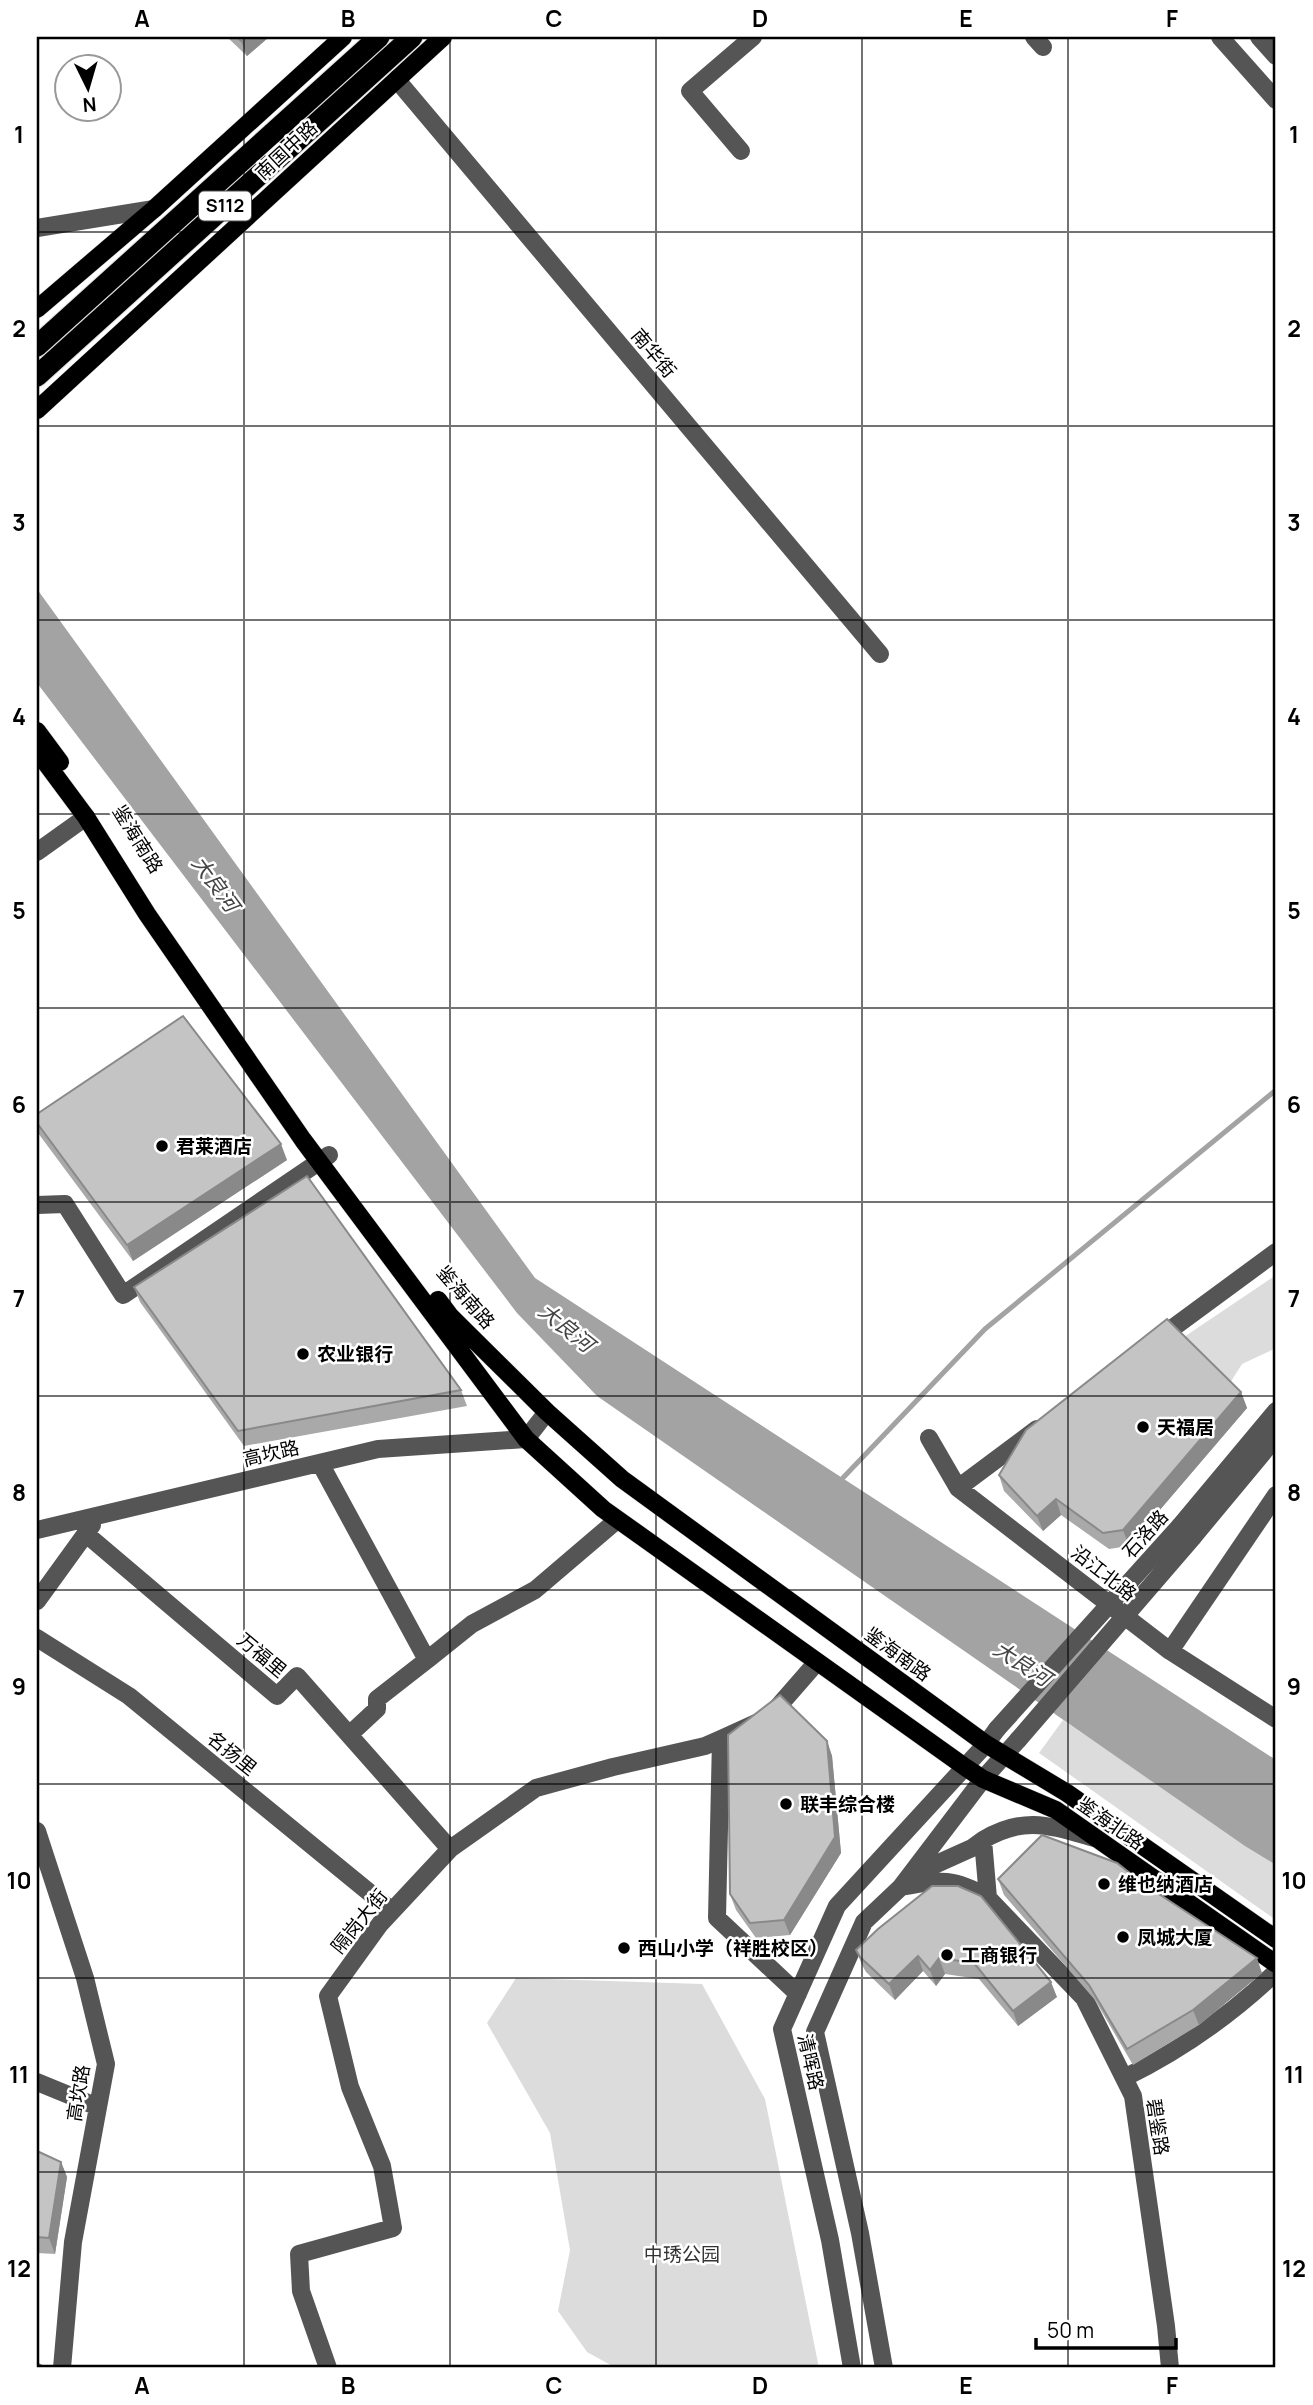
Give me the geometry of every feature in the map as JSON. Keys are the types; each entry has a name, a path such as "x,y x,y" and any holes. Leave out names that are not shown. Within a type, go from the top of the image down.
{"highway":[{"name":"南国中路","path":"37,346 379,37"},
{"name":"南国中路","path":"37,376 412,37"}],"main road":[{"path":"37,309 154,209 343,37"},
{"name":"南国中路","path":"37,410 443,37"},
{"name":"鉴海南路","path":"37,731 96,810 157,908 324,1159 450,1316 547,1412 622,1479 1004,1755"},
{"name":"鉴海南路","path":"37,751 86,817 147,914 526,1440 603,1508 983,1779"},
{"name":"鉴海北路","path":"1004,1755 1067,1793 1276,1939"},
{"name":"鉴海北路","path":"983,1779 1056,1810 1276,1964"}],"street":[{"path":"741,151 690,91 753,37"},
{"path":"1220,37 1276,100"},
{"path":"1259,37 1276,56"},
{"name":"南华街","path":"398,78 880,654"},
{"path":"37,228 154,209"},
{"path":"37,852 86,817"},
{"path":"37,1205 65,1204 123,1294 324,1159"},
{"path":"1140,1353 1276,1252"},
{"name":"石洛路","path":"1004,1755 1187,1531 1276,1411"},
{"path":"526,1440 547,1412"},
{"path":"958,1488 1055,1416"},
{"name":"石洛路","path":"986,1744 1276,1437"},
{"name":"沿江北路","path":"929,1438 958,1488 1170,1651 1276,1718"},
{"name":"高坎路","path":"37,1530 378,1449 526,1440"},
{"path":"320,1463 427,1660"},
{"path":"1170,1651 1276,1495"},
{"path":"37,1601 101,1514"},
{"path":"349,1735 377,1709 377,1699 471,1624 535,1590 616,1521"},
{"name":"万福里","path":"86,1534 277,1696 297,1676 450,1849"},
{"name":"名扬里","path":"37,1638 130,1696 392,1911"},
{"name":"隔岗大街","path":"328,2368 301,2291 299,2254 393,2228 382,2166 349,2087 328,1996 380,1924 450,1849 536,1788 705,1746 769,1717 817,1662"},
{"path":"720,1739 718,1918 798,1994"},
{"name":"清晖路","path":"852,2368 830,2239 782,2029 838,1906 986,1744"},
{"name":"清晖路","path":"884,2368 860,2234 815,2032 864,1922 905,1882 1004,1755"},
{"path":"905,1882 972,1848 1005,1827 1044,1825 1096,1838"},
{"name":"高坎路","path":"37,1831 85,1978 106,2064 73,2242 56,2368"},
{"path":"984,1840 988,1898"},
{"path":"905,1882 951,1881 988,1898"},
{"name":"碧鉴路","path":"988,1898 1084,1998 1133,2095 1167,2326 1170,2368"},
{"path":"1124,2078 1159,2061 1255,1992 1276,1972"},
{"path":"37,2082 97,2107"}],"green space":[{"path":"1276,1275 1276,1348 1242,1364 1230,1383 1181,1339"},
{"path":"1063,1720 1276,1865 1276,1920 1039,1753"},
{"name":"中琇公园","path":"516,1978 702,1984 765,2099 819,2368 616,2368 587,2352 558,2311 570,2250 550,2133 487,2023"}],"water":[{"name":"大良河","path":"37,589 535,1278 1276,1760 1276,1865 597,1396 517,1313 37,683"}],"building":[{"name":"君莱酒店","path":"183,1016 281,1144 127,1245 37,1123 37,1114"},
{"name":"农业银行","path":"307,1176 461,1390 238,1431 134,1287"},
{"name":"天福居","path":"1167,1319 1241,1392 1123,1530 1103,1533 1056,1499 1037,1516 999,1475 1026,1430"},
{"name":"联丰综合楼","path":"780,1695 827,1741 835,1837 784,1920 750,1923 730,1894 728,1735"},
{"name":"凤城大厦","path":"1042,1835 1117,1863 1145,1885 1257,1958 1193,2010 1127,2049 1089,1985 998,1879"},
{"name":"工商银行","path":"932,1886 958,1886 981,1896 1051,1982 1013,2011 974,1963 939,1958 930,1970 918,1956 889,1984 856,1950"},
{"path":"37,2151 61,2162 49,2238 37,2237"}],"waterway":[{"path":"839,1482 985,1329 1276,1090"}],"place":[{"name":"君莱酒店","path":"162,1146"},
{"name":"农业银行","path":"303,1354"},
{"name":"天福居","path":"1143,1427"},
{"name":"联丰综合楼","path":"786,1804"},
{"name":"维也纳酒店","path":"1104,1884"},
{"name":"凤城大厦","path":"1123,1937"},
{"name":"西山小学（祥胜校区）","path":"624,1948"},
{"name":"工商银行","path":"947,1955"}]}
